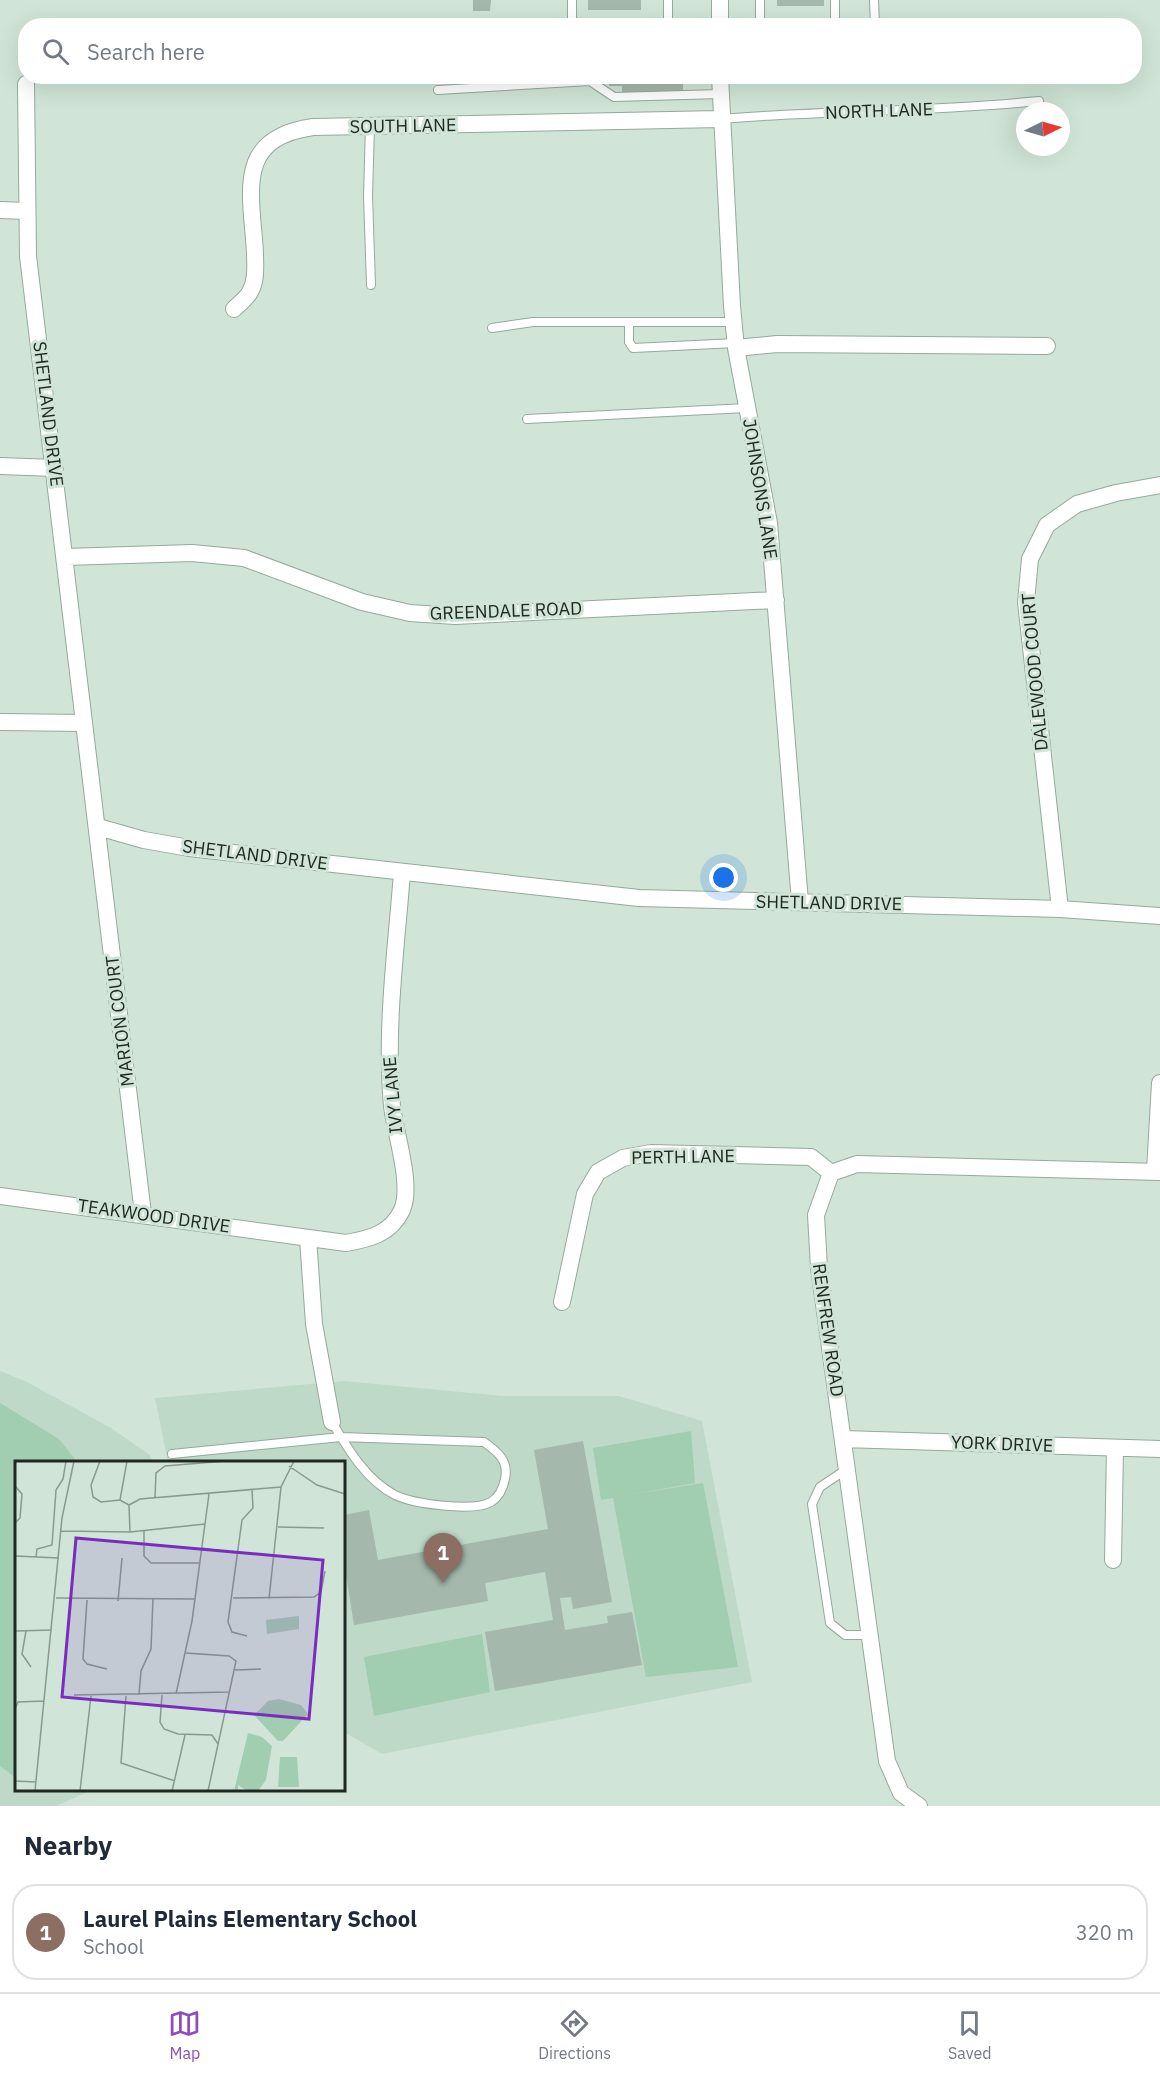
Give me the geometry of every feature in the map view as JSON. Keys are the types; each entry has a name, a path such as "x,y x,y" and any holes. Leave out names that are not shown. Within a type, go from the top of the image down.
{"street":[{"path":"720,0 720,18"},
{"name":"SHETLAND DRIVE","path":"26,84 28,256 98,827 144,840 189,848 639,898 1060,909 1160,916"},
{"name":"JOHNSONS LANE","path":"720,84 720,119 733,322 769,523 800,902"},
{"name":"SOUTH LANE","path":"234,309 250,293 256,273 251,182 255,159 270,142 293,130 370,126 720,119"},
{"path":"0,210 26,211"},
{"path":"736,346 777,344 1047,346"},
{"path":"0,466 55,468"},
{"name":"DALEWOOD COURT","path":"1060,909 1026,603 1030,559 1047,525 1077,504 1116,493 1160,485"},
{"name":"GREENDALE ROAD","path":"64,557 192,553 244,558 362,602 410,613 455,616 776,600"},
{"path":"0,722 84,723"},
{"name":"MARION COURT","path":"98,827 143,1214"},
{"name":"IVY LANE","path":"308,1238 346,1243 374,1239 391,1226 402,1209 405,1184 388,1061 402,873"},
{"path":"831,1173 857,1164 1157,1172 1160,1083"},
{"name":"PERTH LANE","path":"562,1302 585,1194 598,1172 623,1158 651,1153 812,1157 831,1173"},
{"name":"RENFREW ROAD","path":"831,1173 816,1215 818,1257 870,1635 888,1761 901,1792 919,1806"},
{"name":"TEAKWOOD DRIVE","path":"0,1196 308,1238"},
{"path":"308,1238 314,1324 332,1422"},
{"name":"YORK DRIVE","path":"844,1439 1160,1449"},
{"path":"1113,1560 1114,1448"}],"lane":[{"path":"572,0 572,18"},
{"path":"668,0 668,18"},
{"path":"760,0 760,18"},
{"path":"835,0 835,18"},
{"path":"874,0 875,18"},
{"path":"438,90 522,84"},
{"path":"598,84 614,97 720,94"},
{"name":"NORTH LANE","path":"720,119 781,114 979,108 1039,101"},
{"path":"370,126 368,196 371,285"},
{"path":"492,328 533,322 733,322"},
{"path":"629,322 629,342 633,348 736,346"},
{"path":"527,419 747,408"},
{"path":"172,1454 341,1437 484,1442 500,1454 506,1465 506,1478 499,1496 490,1503 474,1507 416,1501 396,1495 378,1483 353,1458 341,1437 332,1422"},
{"path":"848,1469 820,1487 812,1504 830,1623 845,1635 870,1635"}],"shaded area":[{"path":"0,1371 27,1382 111,1428 150,1455 152,1461 15,1461 15,1791 90,1791 56,1806 0,1806"},
{"path":"344,1381 503,1396 619,1396 702,1421 752,1682 382,1754 345,1733 345,1461 168,1461 155,1398"}],"green space":[{"path":"0,1403 59,1439 76,1461 15,1461 15,1777 0,1766"},
{"path":"691,1431 695,1483 628,1495 703,1483 738,1667 646,1677 613,1498 601,1500 593,1448"},
{"path":"482,1634 490,1692 374,1716 364,1657"}],"building":[{"path":"473,0 491,0 490,11 473,11"},
{"path":"588,0 641,0 641,10 588,10"},
{"path":"777,0 824,0 824,6 777,6"},
{"path":"609,84 683,84 683,91 622,93 622,86 609,86"},
{"path":"583,1441 612,1602 573,1609 571,1597 560,1598 565,1630 608,1623 607,1616 632,1612 642,1665 495,1691 485,1632 553,1620 545,1572 485,1583 488,1601 354,1625 345,1568 345,1515 369,1510 378,1560 548,1529 534,1450"}],"place":[{"name":"Laurel Plains Elementary School","path":"443,1583"}]}
